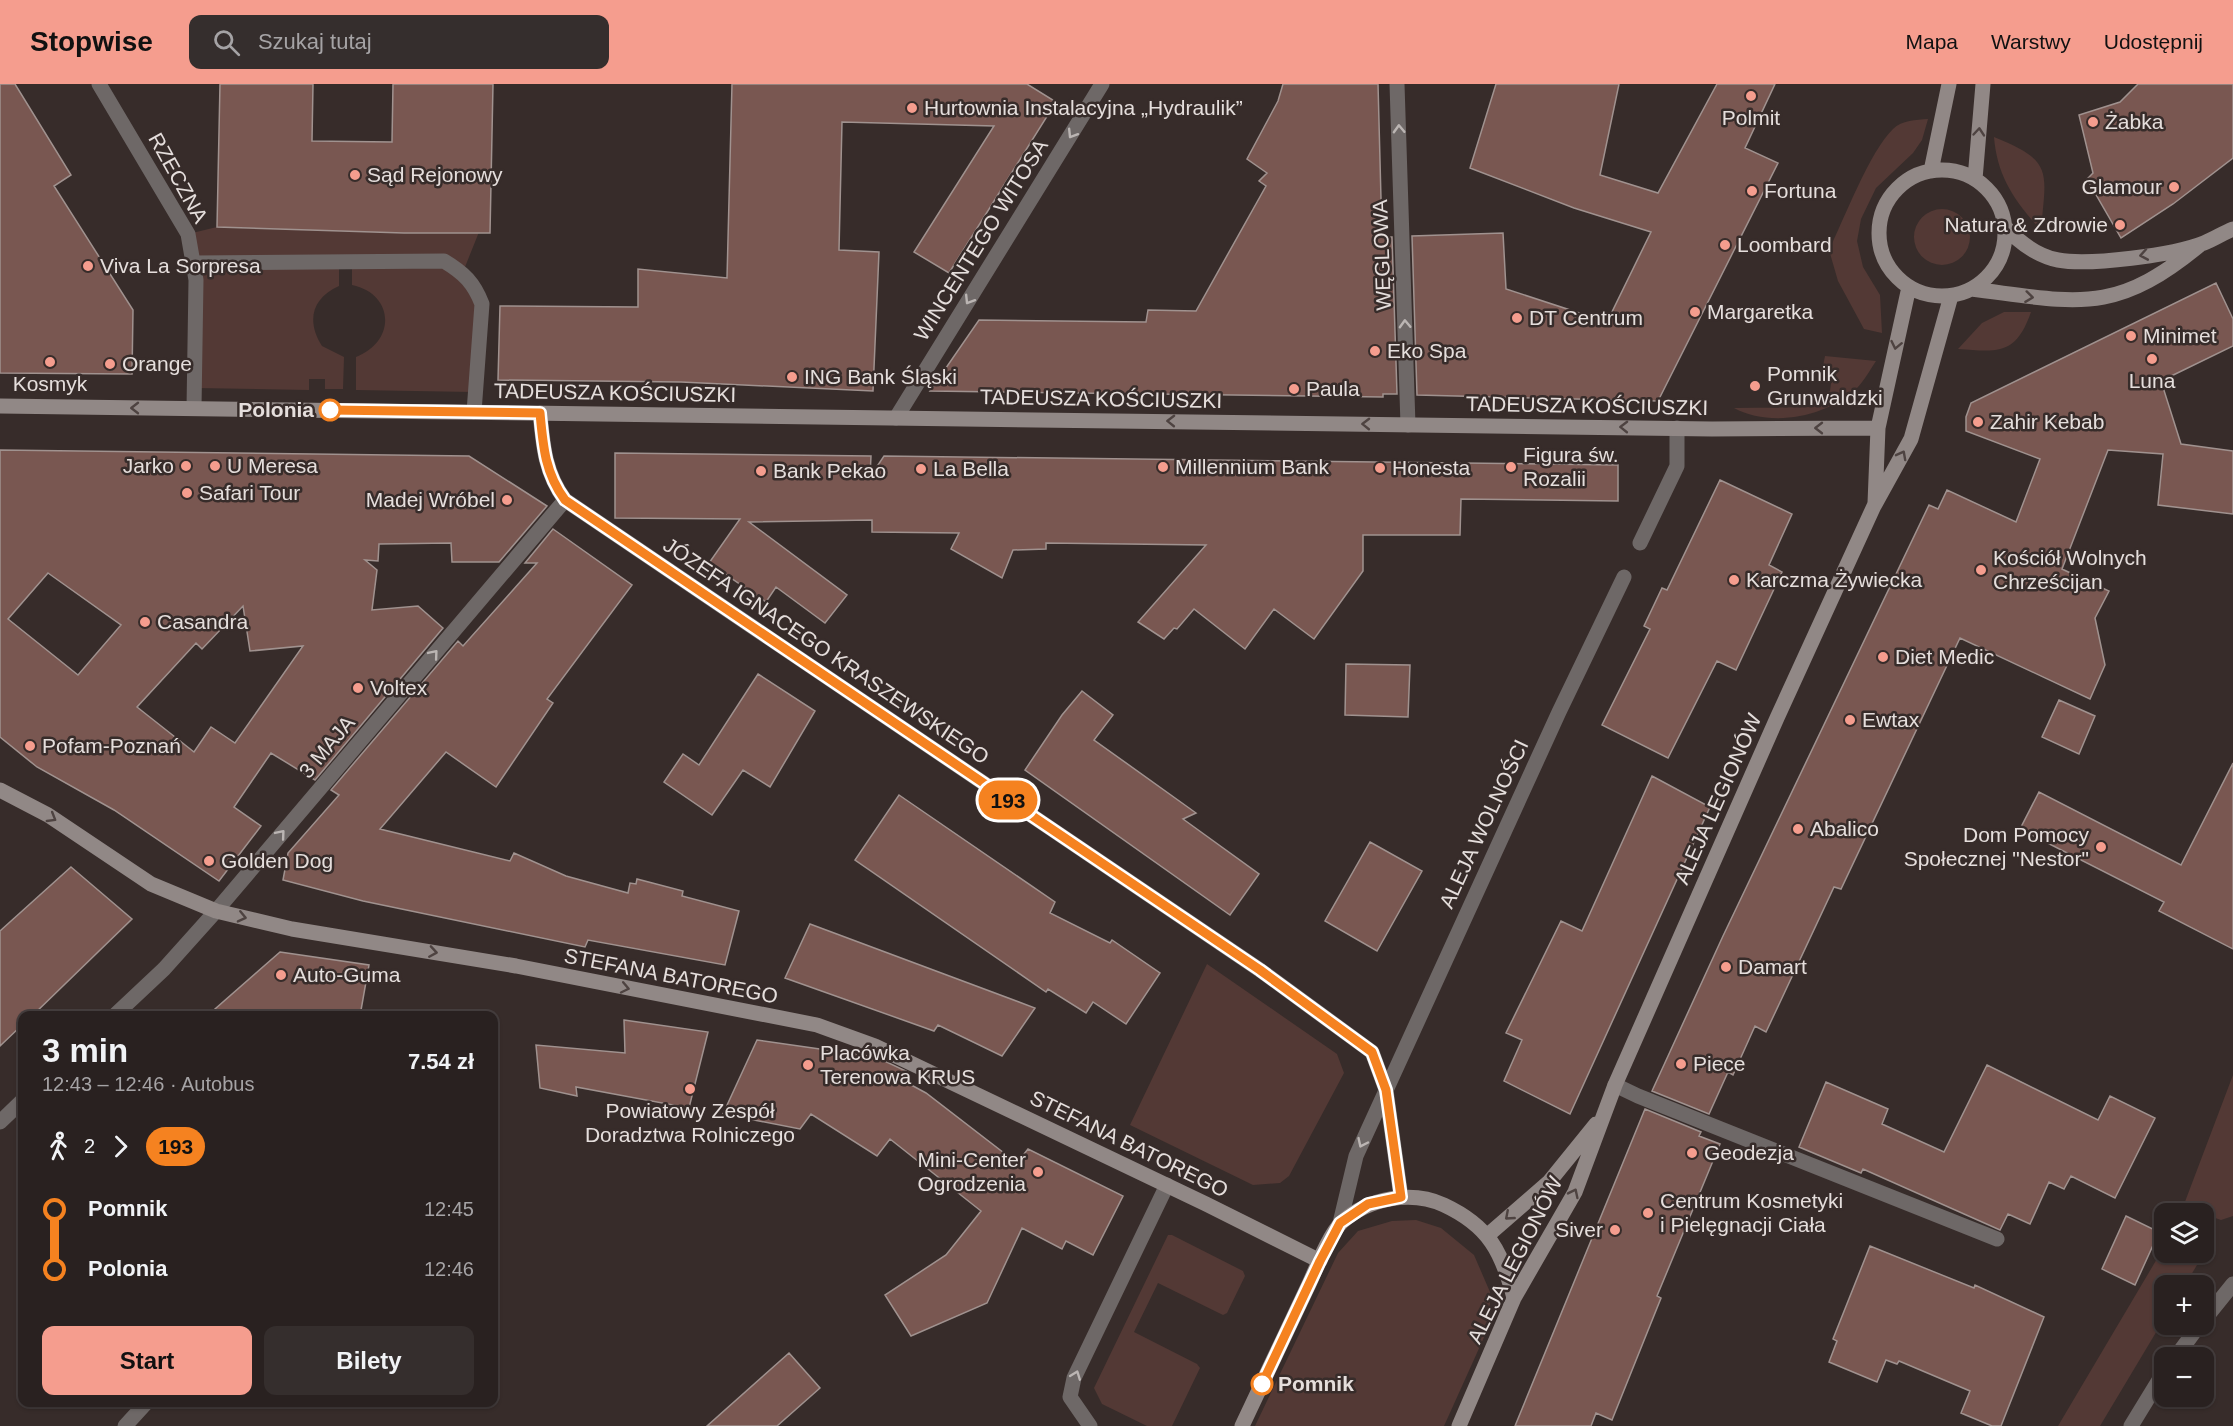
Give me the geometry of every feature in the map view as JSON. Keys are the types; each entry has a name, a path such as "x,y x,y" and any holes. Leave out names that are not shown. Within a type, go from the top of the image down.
{"street":[{"name":"RZECZNA","path":"99,84 188,234 196,280 194,408"},
{"name":"WINCENTEGO WITOSA","path":"896,418 1102,84"},
{"name":"WĘGLOWA","path":"1397,84 1408,424"},
{"path":"1931,171 1949,84"},
{"path":"1975,179 1983,84"},
{"path":"1931,171 1954,171 1975,179 1992,194 2002,214 2006,237 2000,259 1988,277 1971,290 1951,296 1929,296 1909,287 1892,273 1881,254 1878,232 1882,211 1894,192 1910,178 1931,171"},
{"path":"2004,226 2017,240 2034,251 2058,260 2105,261 2202,244"},
{"path":"1971,290 2081,302 2106,299 2130,291 2171,269 2202,244 2233,229"},
{"path":"193,263 444,261 463,272 476,288 482,304 474,412"},
{"name":"ALEJA LEGIONÓW","path":"1875,506 1878,428 1909,287"},
{"name":"ALEJA LEGIONÓW","path":"1459,1426 1514,1298 1575,1192 1615,1085 1777,718 1875,506 1911,439 1951,296"},
{"name":"TADEUSZA KOŚCIUSZKI","path":"0,406 1677,428 1878,428"},
{"name":"JÓZEFA IGNACEGO KRASZEWSKIEGO","path":"540,413 545,461 553,483 565,500 1269,977 1372,1052 1386,1090"},
{"path":"1640,543 1677,466 1677,428"},
{"name":"3 MAJA","path":"119,1011 164,969 216,911 565,500"},
{"name":"ALEJA WOLNOŚCI","path":"1340,1223 1356,1156 1624,578"},
{"name":"STEFANA BATOREGO","path":"0,790 48,815 151,884 216,911 292,929 516,966 817,1026 874,1046 1167,1185 1320,1261"},
{"path":"1615,1085 1997,1239"},
{"path":"1386,1090 1401,1197"},
{"path":"0,1122 18,1105"},
{"name":"ALEJA LEGIONÓW","path":"1488,1235 1549,1182 1605,1112"},
{"path":"1090,1426 1070,1397 1074,1378 1167,1185"},
{"path":"1242,1426 1340,1223 1368,1204 1401,1197 1433,1200 1463,1214 1488,1235 1505,1263 1514,1298"},
{"path":"2214,1308 2233,1284"},
{"path":"2131,1426 2154,1388"},
{"path":"125,1426 142,1407"}],"shaded area":[{"path":"1928,119 1922,140 1913,153 1876,188 1861,219 1857,241 1863,267 1880,295 1882,333 1864,329 1838,281 1829,250 1858,186 1884,139 1901,124"},
{"path":"1994,137 2027,153 2037,161 2042,170 2044,194 2041,230 2015,199 2009,188 1999,164"},
{"path":"1937,209 1947,209 1962,217 1968,226 1970,237 1968,248 1962,257 1947,265 1937,265 1926,260 1919,253 1914,242 1914,232 1919,221 1926,214"},
{"path":"217,227 404,233 479,232 463,272 444,261 193,263 188,234"},
{"path":"339,264 339,286 323,297 314,311 313,319 317,337 322,346 344,357 343,389 325,389 325,379 309,379 309,390 196,388 196,265"},
{"path":"352,264 444,264 480,304 473,392 356,390 356,357 369,350 378,341 384,330 385,319 383,308 376,298 366,290 352,285"},
{"path":"2004,312 2031,312 2019,336 2012,343 1995,350 1958,349 1982,323"},
{"path":"1825,356 1876,361 1857,388 1845,398 1815,412 1781,418 1749,414 1734,408 1814,407 1815,396 1830,391 1832,376 1823,366"},
{"path":"1207,964 1337,1054 1344,1073 1289,1176 1280,1183 1253,1185 1130,1125"},
{"path":"2233,1075 2233,1216 2221,1220 2214,1218 2214,1203 2185,1203"},
{"path":"1416,1220 1441,1228 1474,1255 1490,1292 1490,1324 1444,1426 1255,1426 1338,1253 1358,1231 1392,1221"},
{"path":"1168,1235 1243,1271 1245,1276 1227,1313 1223,1315 1158,1283 1134,1332 1197,1364 1200,1368 1172,1426 1147,1426 1102,1404 1094,1388"},
{"path":"2155,1263 2198,1263 2191,1275 2154,1275 2154,1335 2100,1426 2058,1426"}],"building":[{"path":"0,84 15,84 71,175 54,186 133,310 132,374 0,373"},
{"name":"Sąd Rejonowy","path":"220,84 313,84 312,141 392,142 393,84 493,84 490,233 404,233 217,227"},
{"path":"732,84 1027,84 1056,102 949,273 914,252 994,126 842,122 839,250 879,252 873,391 681,382 498,380 500,306 638,307 638,269 727,278"},
{"path":"1283,84 1378,84 1382,237 1392,237 1397,394 1383,394 1383,397 930,391 979,320 1146,322 1148,310 1196,311 1266,186 1259,181 1267,173 1247,159 1278,101"},
{"path":"1496,84 1619,84 1600,175 1658,193 1717,84 1775,84 1745,148 1778,163 1658,401 1417,395 1412,236 1503,233 1506,289 1607,322 1651,232 1574,208 1470,168"},
{"path":"2138,84 2233,84 2233,158 2173,204 2121,238 2087,179 2093,173 2079,115 2120,102"},
{"path":"2216,283 2233,319 2233,346 2161,381 2181,444 2233,451 2233,514 2158,505 2163,454 2108,450 2062,569 2109,591 2095,618 2105,665 2090,699 1960,638 1841,889 1834,887 1766,1032 1755,1026 1733,1075 1728,1072 1709,1114 1652,1091 1723,936 1929,505 1938,509 1947,490 2016,522 2040,459 1966,431 1966,417 1971,403"},
{"path":"0,450 469,456 547,506 499,562 452,562 451,543 379,544 378,561 365,560 377,570 372,610 418,606 443,628 315,780 271,753 234,807 261,826 219,881 114,810 37,767 0,737","holes":["48,573 121,625 78,675 8,619","243,606 250,651 303,646 235,743 211,727 194,752 137,707 196,643 202,649"]},
{"path":"615,453 871,456 870,477 884,456 1618,465 1618,501 1461,499 1460,535 1363,535 1363,571 1314,639 1274,609 1245,649 1194,609 1177,629 1174,628 1164,639 1138,622 1206,545 1046,543 1046,549 1013,550 1002,578 951,549 959,533 872,532 872,520 749,522 847,595 825,623 776,587 766,602 709,563 740,519 615,518"},
{"name":"Karczma Żywiecka","path":"1720,480 1792,514 1769,565 1782,572 1736,670 1717,661 1668,758 1602,725 1650,629 1644,626 1662,588 1667,590"},
{"path":"553,529 632,585 547,699 553,703 496,787 446,752 380,829 510,861 514,853 566,876 628,893 630,883 636,884 637,879 683,891 682,896 739,911 725,965 588,940 585,947 363,901 283,880 288,853 339,795 331,790 458,641 463,646 537,563 525,563"},
{"path":"1346,664 1410,665 1408,717 1345,715"},
{"path":"758,674 815,711 770,787 743,770 712,815 664,782 683,754 699,765"},
{"path":"1082,691 1113,715 1094,740 1196,813 1183,819 1259,874 1230,915 1025,770 1062,715"},
{"path":"2059,700 2095,716 2079,754 2042,737"},
{"name":"Dom Pomocy Społecznej \"Nestor\"","path":"2233,763 2233,949 2159,911 2164,902 2020,829 2039,792 2181,865"},
{"path":"1652,776 1710,807 1570,1114 1504,1081 1522,1040 1506,1033 1561,921 1582,931"},
{"path":"899,795 1055,902 1050,913 1110,943 1112,940 1160,973 1126,1024 1093,1002 1086,1013 1048,989 1046,992 855,860"},
{"path":"1370,842 1422,871 1377,951 1325,921"},
{"path":"71,867 132,919 37,1011 18,1011 18,1029 0,1046 0,931"},
{"path":"810,924 1035,1008 1002,1056 938,1025 934,1031 785,978"},
{"path":"280,952 369,965 361,1011 213,1011"},
{"path":"624,1020 708,1032 689,1108 576,1087 577,1096 540,1088 536,1045 625,1053"},
{"path":"757,1040 876,1057 908,1072 902,1080 926,1093 1017,1163 1028,1149 1123,1196 1093,1255 1066,1241 1062,1249 1022,1228 987,1303 911,1336 885,1295 946,1255 981,1211 890,1139 877,1156 811,1114 800,1129 723,1114"},
{"path":"1987,1065 2098,1120 2110,1096 2155,1118 2115,1198 2071,1176 2064,1189 2049,1182 2030,1224 2008,1214 2000,1230 1863,1169 1861,1173 1799,1147 1826,1082 1888,1109 1882,1124 1944,1152"},
{"path":"1645,1109 1701,1132 1699,1136 1720,1144 1657,1296 1661,1298 1612,1420 1596,1413 1591,1426 1515,1426"},
{"path":"2126,1216 2154,1230 2154,1243 2135,1285 2102,1269"},
{"path":"1870,1246 1974,1288 1975,1285 2044,1317 2001,1426 1992,1426 1961,1413 1970,1391 1899,1361 1897,1364 1886,1360 1877,1382 1829,1362 1837,1341 1833,1339"},
{"path":"789,1353 820,1388 777,1426 707,1426"}],"bus line":[{"name":"193","path":"330,410 540,413 545,461 553,483 565,500 1260,970 1372,1052 1386,1090 1401,1197 1368,1204 1340,1223 1262,1384"}],"place":[{"name":"Polmit","path":"1751,96"},
{"name":"Hurtownia Instalacyjna „Hydraulik”","path":"912,108"},
{"name":"Żabka","path":"2093,122"},
{"name":"Sąd Rejonowy","path":"355,175"},
{"name":"Glamour","path":"2174,187"},
{"name":"Fortuna","path":"1752,191"},
{"name":"Natura & Zdrowie","path":"2120,225"},
{"name":"Loombard","path":"1725,245"},
{"name":"Viva La Sorpresa","path":"88,266"},
{"name":"Margaretka","path":"1695,312"},
{"name":"DT Centrum","path":"1517,318"},
{"name":"Minimet","path":"2131,336"},
{"name":"Eko Spa","path":"1375,351"},
{"name":"Luna","path":"2152,359"},
{"name":"Kosmyk","path":"50,362"},
{"name":"Orange","path":"110,364"},
{"name":"ING Bank Śląski","path":"792,377"},
{"name":"Pomnik Grunwaldzki","path":"1755,386"},
{"name":"Paula","path":"1294,389"},
{"name":"Polonia","path":"330,410"},
{"name":"Zahir Kebab","path":"1978,422"},
{"name":"Jarko","path":"186,466"},
{"name":"U Meresa","path":"215,466"},
{"name":"Millennium Bank","path":"1163,467"},
{"name":"Figura św. Rozalii","path":"1511,467"},
{"name":"Honesta","path":"1380,468"},
{"name":"La Bella","path":"921,469"},
{"name":"Bank Pekao","path":"761,471"},
{"name":"Safari Tour","path":"187,493"},
{"name":"Madej Wróbel","path":"507,500"},
{"name":"Kościół Wolnych Chrześcijan","path":"1981,570"},
{"name":"Karczma Żywiecka","path":"1734,580"},
{"name":"Casandra","path":"145,622"},
{"name":"Diet Medic","path":"1883,657"},
{"name":"Voltex","path":"358,688"},
{"name":"Ewtax","path":"1850,720"},
{"name":"Pofam-Poznań","path":"30,746"},
{"name":"Abalico","path":"1798,829"},
{"name":"Dom Pomocy Społecznej \"Nestor\"","path":"2101,847"},
{"name":"Golden Dog","path":"209,861"},
{"name":"Damart","path":"1726,967"},
{"name":"Auto-Guma","path":"281,975"},
{"name":"Piece","path":"1681,1064"},
{"name":"Placówka Terenowa KRUS","path":"808,1065"},
{"name":"Powiatowy Zespół Doradztwa Rolniczego","path":"690,1089"},
{"name":"Geodezja","path":"1692,1153"},
{"name":"Mini-Center Ogrodzenia","path":"1038,1172"},
{"name":"Centrum Kosmetyki i Pielęgnacji Ciała","path":"1648,1213"},
{"name":"Siver","path":"1615,1230"},
{"name":"Pomnik","path":"1262,1384"}]}
